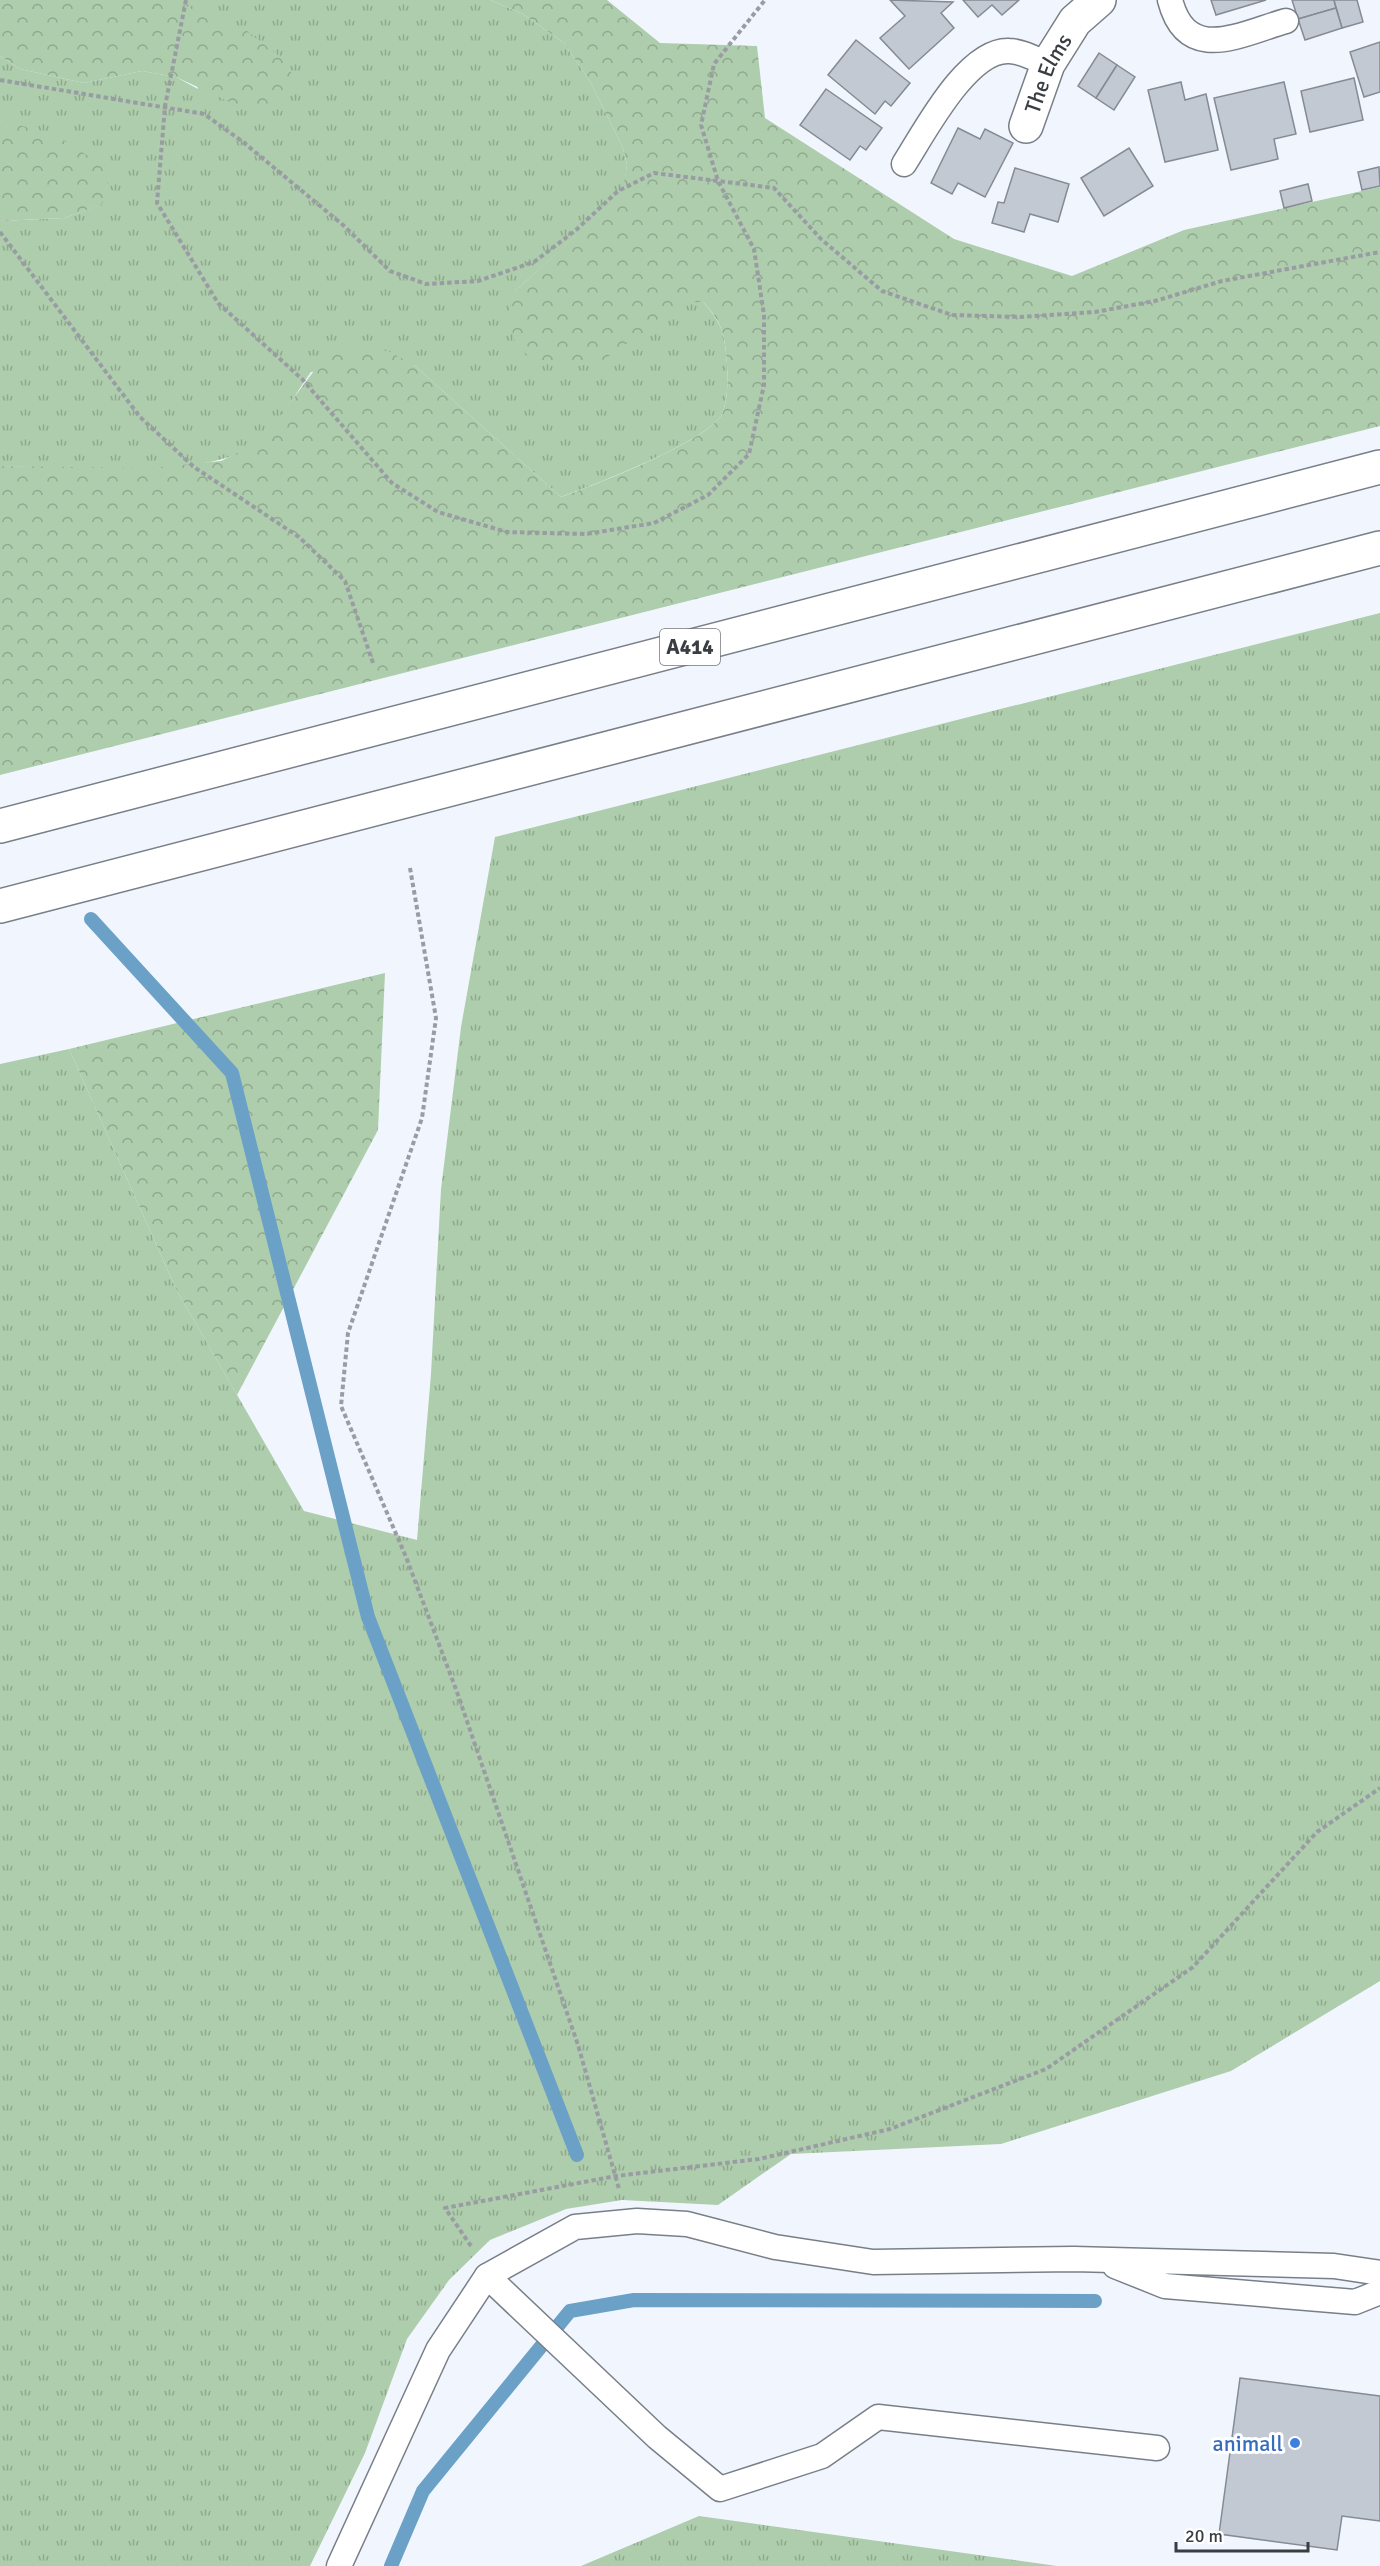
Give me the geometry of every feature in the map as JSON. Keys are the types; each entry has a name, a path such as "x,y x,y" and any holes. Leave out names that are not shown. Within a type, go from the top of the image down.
{"main road":[{"name":"The Elms","path":"1026,126 1048,64 1075,21 1099,0"},
{"name":"A414","path":"0,826 1380,467"},
{"path":"0,906 1380,548"}],"lane":[{"path":"1170,0 1174,17 1189,36 1216,42 1286,21"},
{"path":"904,164 955,85 973,67 996,52 1010,50 1048,64"},
{"path":"339,2566 438,2350 487,2276 575,2228 637,2221 687,2224 775,2247 873,2262 1098,2260 1334,2266 1380,2273"},
{"path":"1098,2260 1166,2286 1355,2302 1380,2292"},
{"path":"487,2276 657,2437 720,2489 822,2456 878,2416 1157,2448"}],"path":[{"path":"186,0 165,106 157,203 218,303 302,378 392,483 438,512 507,532 586,534 654,523 708,495 749,454 764,385 764,315 754,249 718,181 700,125 714,64 765,0"},
{"path":"0,80 55,91 165,106 204,114 243,142 343,225 390,271 426,284 478,281 534,261 576,230 618,191 654,173 774,188 820,239 882,291 952,315 1021,317 1095,312 1155,300 1222,281 1380,252"},
{"path":"0,232 140,417 194,467 299,537 345,581 373,663"},
{"path":"410,868 436,1018 422,1118 348,1333 341,1406 406,1557 457,1692 578,2045 622,2199 637,2221"},
{"path":"487,2276 475,2253 445,2208 616,2176 759,2159 890,2129 1046,2069 1193,1967 1317,1832 1380,1788"}],"green space":[{"path":"0,0 172,0 247,31 283,59 296,81 290,96 274,106 236,105 176,77 142,71 84,83 20,69 0,56"},
{"path":"172,0 490,0 523,14 564,43 591,83 623,148 627,165 623,194 515,291 703,302 719,324 725,346 727,389 722,414 713,425 674,449 561,497 414,365 311,372 265,437 236,455 206,463 135,469 0,466 0,221 64,218 100,205 109,180 0,120 0,56 20,69 84,83 142,71 176,77 198,89 175,3"},
{"path":"490,0 607,0 660,43 757,46 765,118 954,239 1072,276 1184,230 1380,187 1380,426 0,775 0,466 151,468 221,461 261,441 326,355 352,348 388,351 414,365 561,497 674,449 713,425 722,414 727,389 725,345 719,323 703,302 688,302 597,364 561,367 531,359 515,342 508,314 515,291 622,194 627,165 623,148 591,83 564,43 523,14"},
{"path":"0,120 56,135 100,164 109,180 101,205 64,218 0,221"},
{"path":"1380,613 1380,1981 1231,2071 1001,2144 791,2154 718,2205 622,2200 566,2209 490,2240 449,2280 407,2339 365,2453 310,2566 0,2566 0,1064 69,1049 177,1291 304,1511 417,1540 431,1374 441,1189 461,1027 495,837"},
{"path":"385,973 378,1130 237,1395 177,1291 69,1049"},
{"path":"699,2516 1057,2566 581,2566"}],"building":[{"path":"890,0 953,2 941,13 954,28 909,69 880,38 905,16"},
{"path":"963,0 1019,0 1002,15 992,5 978,17"},
{"path":"1211,0 1266,0 1216,15"},
{"path":"1292,0 1334,0 1336,8 1298,19"},
{"path":"1334,0 1357,0 1363,22 1342,28"},
{"path":"1336,8 1342,28 1305,40 1298,19"},
{"path":"856,40 910,83 891,106 885,101 875,114 828,75"},
{"path":"1380,42 1380,92 1364,97 1350,52"},
{"path":"1099,53 1117,65 1096,98 1078,86"},
{"path":"1117,65 1135,77 1114,110 1096,98"},
{"path":"1354,78 1363,120 1310,132 1301,91"},
{"path":"1181,82 1185,100 1206,94 1218,150 1165,162 1148,90"},
{"path":"1284,82 1296,134 1274,139 1278,159 1231,170 1214,98"},
{"path":"826,89 882,128 866,150 860,146 850,160 800,125"},
{"path":"958,128 980,139 985,129 1013,143 985,197 958,183 952,194 931,183"},
{"path":"1129,148 1153,186 1104,216 1081,178"},
{"path":"1379,167 1380,186 1362,190 1358,172"},
{"path":"1015,168 1069,184 1058,222 1030,214 1024,232 992,223 998,202 1004,203"},
{"path":"1308,184 1312,201 1284,208 1280,191"},
{"path":"1240,2378 1380,2396 1380,2521 1342,2516 1337,2550 1219,2534"}],"waterway":[{"path":"91,919 232,1073 368,1617 577,2155"},
{"path":"391,2566 423,2491 570,2311 634,2300 1095,2301"}],"place":[{"name":"animall","path":"1295,2443"}]}
